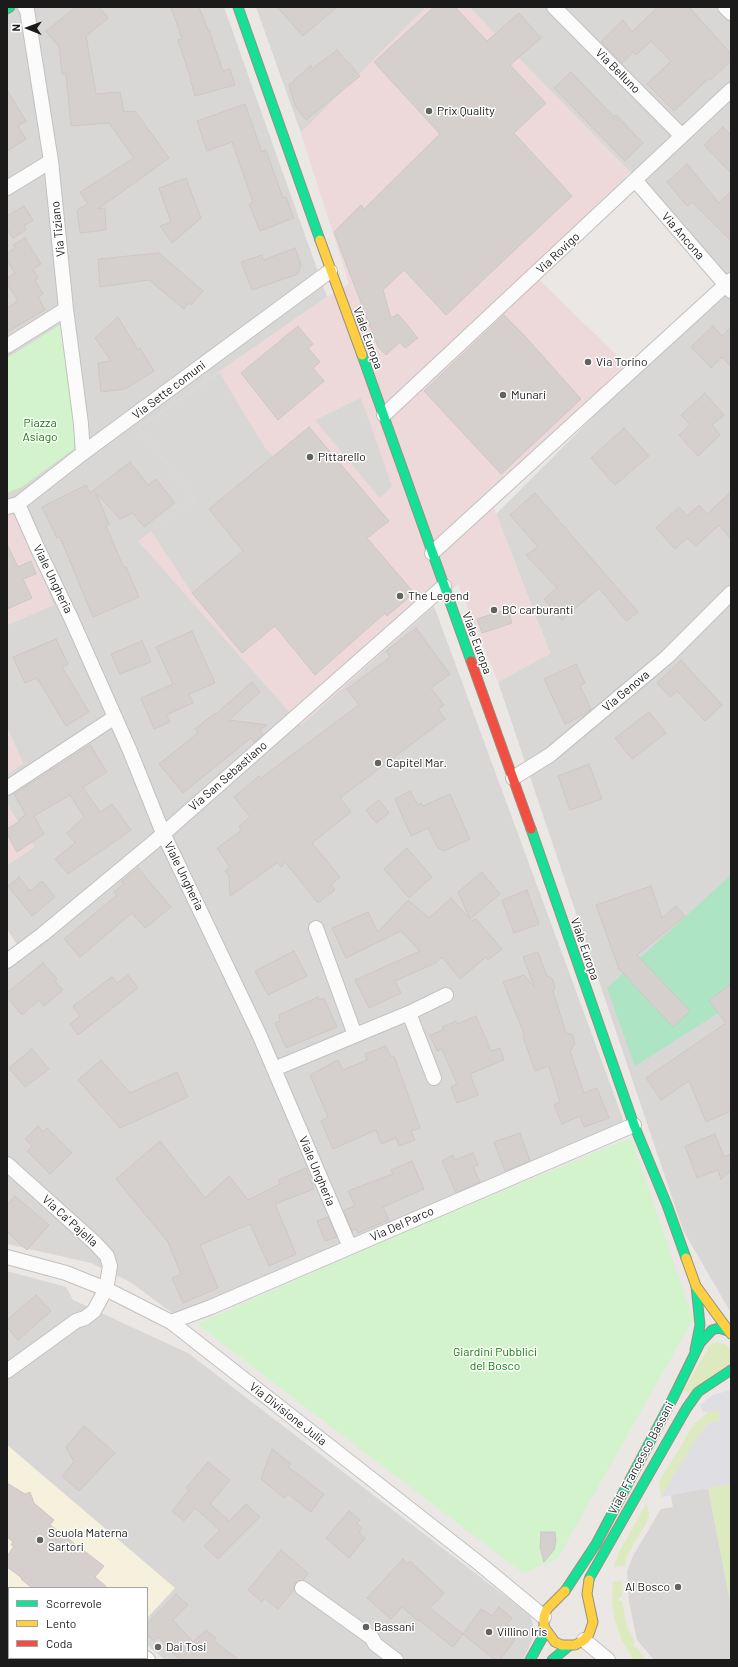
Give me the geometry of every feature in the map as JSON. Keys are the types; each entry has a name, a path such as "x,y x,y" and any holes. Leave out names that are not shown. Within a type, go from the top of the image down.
{"street":[{"name":"Via Tiziano","path":"25,7 27,11 51,161 66,310 81,424 83,453"},
{"name":"Viale Europa","path":"238,7 330,271 384,414 634,1126 667,1205 696,1286 700,1324 694,1354"},
{"name":"Via Belluno","path":"554,7 682,136"},
{"path":"725,7 731,13"},
{"name":"Via Rovigo","path":"384,414 731,90"},
{"path":"7,188 51,161"},
{"name":"Via Ancona","path":"635,180 729,285"},
{"name":"Via Sette comuni","path":"12,506 330,271"},
{"path":"432,553 729,285"},
{"path":"7,346 66,310"},
{"name":"Viale Ungheria","path":"12,506 37,547 71,618 115,717 163,833 256,1027 350,1247"},
{"name":"Via San Sebastiano","path":"7,961 43,934 163,833 444,586"},
{"name":"Via Genova","path":"512,778 550,755 667,657 731,593"},
{"path":"7,788 115,717"},
{"path":"316,928 355,1035"},
{"path":"274,1068 409,1013 446,995"},
{"path":"409,1013 434,1078"},
{"name":"Via Del Parco","path":"171,1322 211,1307 634,1126"},
{"name":"Via Ca' Pajella","path":"7,1164 108,1256 110,1266 106,1289"},
{"name":"Via Divisione Julia","path":"7,1257 63,1272 106,1289 171,1322 544,1616"},
{"name":"Viale Europa","path":"696,1286 729,1332"},
{"path":"7,1371 76,1321 85,1318 94,1311 106,1289"},
{"name":"Viale Francesco Bassani","path":"544,1616 547,1609 568,1587 596,1544 672,1400 700,1343 712,1330 719,1328 729,1332"},
{"name":"Viale Francesco Bassani","path":"584,1640 589,1634 593,1622 587,1594 590,1577 686,1408 698,1392 731,1370"},
{"path":"302,1588 372,1638 376,1644 396,1660"},
{"path":"559,1598 576,1598 589,1608"},
{"path":"544,1616 546,1631 555,1642 569,1646"},
{"path":"530,1660 546,1631"},
{"path":"552,1660 569,1646 580,1643 584,1640 608,1660"}],"shaded area":[{"path":"10,7 224,7 327,297 138,428 195,499 139,541 301,725 434,606 622,1116 624,1128 178,1317 130,1282 91,1263 7,1244 7,967 24,955 7,929 7,865 34,847 7,804 7,775 23,763 7,728 7,625 53,605 21,516 7,514 7,9"},
{"path":"256,7 426,7 301,133"},
{"path":"426,7 469,7 630,172 538,279 625,363 493,505 550,654 498,682 458,584 301,725 138,541 195,499 138,428 327,297 349,284 301,133"},
{"path":"469,7 731,7 731,1313 683,1230 498,682 550,653 496,514 725,285 630,172"},
{"path":"219,372 265,448 273,457 209,509 243,551 192,593 151,531 195,499 138,428"},
{"path":"361,398 392,486 380,498 315,420"},
{"path":"7,514 21,516 53,605 7,625"},
{"path":"699,567 717,589 671,634 653,611"},
{"path":"7,728 23,763 7,775"},
{"path":"7,804 34,847 7,865"},
{"path":"7,1271 66,1287 73,1300 188,1353 522,1609 531,1617 535,1634 523,1660 165,1660 148,1646 148,1617 174,1588 7,1445"},
{"path":"76,1321 87,1326 97,1342 7,1411 7,1371"},
{"path":"731,1390 731,1484 661,1497 694,1442 708,1423 720,1422 718,1411 703,1412 700,1405 713,1395"},
{"path":"7,1445 175,1588 148,1617 148,1587 8,1587 8,1595"},
{"name":"Al Bosco","path":"708,1488 731,1607 731,1660 654,1660 637,1640 629,1602 627,1571 634,1554 661,1509 673,1507 671,1495"}],"green space":[{"name":"Piazza Asiago","path":"61,324 75,438 74,449 22,487 7,493 7,358"},
{"path":"731,875 731,1005 635,1066 607,988"},
{"name":"Giardini Pubblici del Bosco","path":"631,1138 693,1319 557,1559 523,1573 197,1324 413,1228"},
{"path":"717,1342 725,1344 731,1349 731,1363 690,1394 684,1390 710,1345"},
{"path":"718,1410 720,1422 708,1423 694,1442 661,1497 659,1482 694,1424 708,1412"},
{"path":"731,1484 731,1607 708,1488"},
{"path":"647,1502 649,1518 627,1556 625,1566 614,1567 618,1554"},
{"path":"622,1581 622,1597 619,1597 619,1601 622,1601 626,1623 635,1643 633,1645 635,1648 637,1647 646,1660 633,1660 621,1638 615,1621 612,1604 613,1582"},
{"path":"7,1594 8,1659 77,1660 7,1660"}],"building":[{"path":"76,7 99,7 108,18 86,36 96,94 120,92 124,112 135,111 169,158 98,209 105,208 106,230 80,233 77,210 88,204 80,192 134,158 109,123 71,126 66,74 62,74 59,47 46,31"},
{"path":"171,7 199,7 209,30 223,71 230,69 235,85 195,96 178,40 182,39"},
{"path":"277,7 337,7 303,36"},
{"path":"434,7 455,7 487,41 519,13 541,38 510,65 546,103 514,133 572,196 446,315 404,270 383,290 391,318 398,314 418,338 405,348 400,342 386,355 378,347 334,232 361,205 364,209 440,134 374,62"},
{"path":"658,7 689,7 731,54 731,61 710,80 709,78 674,111 647,84 671,61 651,41 636,55 633,52 622,63 601,42 623,20 632,32"},
{"path":"337,50 360,76 306,120 295,106 289,85 311,65 312,69"},
{"path":"571,72 614,117 616,115 643,143 625,161 554,88"},
{"path":"7,90 26,121 18,126 26,139 7,151"},
{"path":"245,104 262,152 266,150 283,198 286,197 294,218 260,231 249,204 253,202 232,142 207,151 197,121"},
{"path":"723,127 731,135 731,173 704,145"},
{"path":"687,164 719,203 731,191 731,241 692,202 687,206 667,182"},
{"path":"186,178 201,218 172,243 160,226 171,222 159,188"},
{"path":"24,206 33,220 24,226 26,230 13,238 7,229 7,216"},
{"path":"25,238 41,264 33,269 38,278 35,280 43,294 38,297 45,310 7,332 7,308 18,301 7,283 7,278 15,273 7,260 7,253 15,248 13,245"},
{"path":"295,248 301,265 298,274 252,290 241,262 262,255 263,260"},
{"path":"159,253 203,291 191,305 189,303 184,309 149,280 100,287 98,259"},
{"name":"Munari","path":"504,315 581,399 501,474 424,391"},
{"path":"118,317 138,350 140,348 154,371 125,389 101,392 98,363 111,361 95,338"},
{"path":"298,326 313,344 308,348 320,362 313,368 324,381 278,420 241,373"},
{"path":"713,326 722,336 731,327 731,367 722,357 711,368 691,347"},
{"path":"705,393 724,415 712,425 720,435 698,456 679,435 690,425 681,415"},
{"path":"309,427 389,521 367,538 414,593 387,616 385,613 315,675 275,626 242,653 192,593 243,551 209,509"},
{"path":"624,428 649,456 615,485 591,458"},
{"path":"130,462 148,485 156,479 175,503 144,527 133,513 120,519 96,493 109,524 106,526 124,568 126,567 139,597 93,617 60,537 57,538 42,507 86,485 90,493"},
{"path":"731,492 731,539 719,525 696,546 687,538 675,549 656,528 679,507 687,516 699,505 707,514"},
{"path":"535,493 638,612 626,621 599,588 562,620 544,599 557,588 526,555 538,547 510,515"},
{"path":"7,544 18,567 31,561 36,574 23,579 32,598 7,609"},
{"path":"508,609 512,623 482,633 477,619"},
{"path":"416,628 450,674 431,688 444,705 438,709 445,719 340,798 351,812 312,843 340,877 331,885 335,890 318,903 285,862 281,867 277,863 230,896 229,876 225,871 230,867 217,848 242,830 239,826 250,817 234,797 259,776 261,778 359,705 347,689 390,657 386,651"},
{"path":"192,631 215,683 189,694 193,703 166,715 170,722 154,729 141,698 173,684 156,647"},
{"path":"56,639 68,664 62,667 89,712 66,726 37,678 25,683 13,657"},
{"path":"142,641 151,662 120,674 111,654"},
{"path":"681,660 722,705 705,721 677,691 670,697 657,683"},
{"path":"576,664 585,683 580,686 591,709 585,714 565,724 544,679"},
{"path":"252,682 260,692 229,720 267,725 260,730 263,735 254,742 251,738 183,793 159,764 198,733 195,729 215,713 216,714"},
{"path":"649,712 666,733 632,759 615,738"},
{"path":"90,745 107,772 83,787 100,812 112,804 131,830 68,874 55,859 75,843 67,833 84,817 70,795 34,816 44,834 17,852 7,834 7,829 20,821 19,819 26,815 14,794"},
{"path":"589,764 602,799 570,810 558,776"},
{"path":"410,791 418,805 421,803 423,806 450,794 470,839 444,851 438,848 428,828 411,836 395,799"},
{"path":"379,800 389,813 376,823 366,810"},
{"path":"407,848 432,877 409,898 384,869"},
{"path":"138,868 171,907 145,928 132,913 80,957 64,939 117,895 114,892 124,884 121,882"},
{"path":"482,872 500,894 470,919 458,892"},
{"path":"19,877 30,891 42,881 55,897 32,916 8,886"},
{"path":"651,886 662,918 676,906 685,916 637,955 690,1011 673,1027 619,969 596,905"},
{"path":"527,890 539,924 514,933 502,900"},
{"path":"451,898 472,921 476,919 502,949 488,960 486,957 460,979 442,957 436,963 395,981 401,993 369,1008 355,980 420,951 401,931 346,958 332,928 368,912 378,932 408,900 429,918"},
{"path":"294,951 307,976 268,995 255,971"},
{"path":"538,952 547,976 552,978 555,988 553,991 566,1033 572,1034 575,1044 570,1051 584,1093 597,1088 609,1118 584,1127 580,1116 562,1124 554,1105 560,1102 549,1066 535,1071 523,1037 525,1036 503,982 524,975 535,988 523,957"},
{"path":"43,963 57,979 55,981 63,990 44,1006 39,1000 22,1015 7,997 7,993"},
{"path":"128,975 138,988 78,1035 70,1024 80,1016 73,1006 112,977 117,983"},
{"path":"731,983 731,1111 706,1122 689,1081 661,1100 646,1078 726,1023 709,1001"},
{"path":"318,997 319,1000 324,998 337,1027 286,1048 275,1023 280,1021 279,1015"},
{"path":"476,1016 491,1051 500,1048 504,1060 470,1074 478,1095 457,1103 451,1087 457,1084 442,1049 437,1051 430,1035 443,1030 442,1027 456,1021 457,1024"},
{"path":"386,1046 391,1057 394,1056 420,1128 411,1131 415,1140 399,1146 396,1138 381,1144 376,1130 333,1149 321,1121 328,1117 310,1075 338,1060 343,1070 367,1060 365,1054"},
{"path":"32,1049 49,1069 25,1087 9,1068"},
{"path":"101,1060 130,1093 177,1072 188,1097 120,1128 78,1080"},
{"path":"38,1126 43,1132 47,1128 72,1153 50,1174 27,1151 32,1146 25,1139"},
{"path":"520,1133 530,1161 505,1171 494,1142"},
{"path":"715,1134 724,1157 731,1154 731,1170 721,1180 718,1170 697,1178 685,1146"},
{"path":"160,1141 205,1198 229,1176 248,1200 280,1184 278,1180 306,1168 314,1189 275,1204 296,1254 269,1266 250,1224 200,1245 218,1288 183,1303 172,1278 181,1274 168,1242 116,1179"},
{"path":"473,1153 478,1165 473,1167 480,1182 456,1193 442,1161 453,1155 455,1160"},
{"path":"412,1161 424,1189 383,1207 389,1220 358,1233 356,1229 352,1231 344,1210 355,1206 348,1191 393,1174 391,1170"},
{"path":"15,1196 49,1225 27,1250 7,1232 7,1205"},
{"path":"328,1217 337,1237 325,1241 317,1221"},
{"path":"36,1295 51,1311 18,1340 7,1327 7,1320"},
{"path":"84,1426 115,1453 79,1491 62,1476 74,1462 66,1447"},
{"path":"272,1449 291,1464 288,1467 324,1494 311,1512 288,1494 284,1498 261,1479"},
{"path":"208,1462 230,1480 210,1504 229,1521 246,1504 260,1517 218,1559 204,1546 220,1530 195,1508 184,1521 172,1511 189,1490 186,1488"},
{"name":"Scuola Materna Sartori","path":"7,1483 25,1494 30,1492 34,1503 54,1520 50,1525 104,1566 95,1577 107,1587 31,1587 21,1579 22,1578 7,1567 7,1556 14,1546 11,1545 13,1542 7,1537"},
{"path":"349,1511 360,1520 357,1523 362,1528 359,1532 365,1538 349,1558 326,1538"},
{"path":"541,1532 555,1532 556,1541 554,1550 544,1562 540,1547"},
{"path":"281,1550 308,1573 303,1580 295,1583 294,1590 278,1609 264,1598 262,1602 248,1590"},
{"path":"403,1559 407,1564 410,1561 444,1593 430,1608 463,1634 453,1647 402,1607 391,1619 367,1598"},
{"path":"176,1594 188,1605 173,1620 193,1642 206,1630 216,1638 214,1641 239,1660 180,1660 158,1637 154,1641 148,1636 148,1623"},
{"name":"Villino Iris","path":"499,1607 512,1618 507,1624 513,1630 515,1640 500,1660 495,1660 463,1634 481,1609 492,1616"}],"traffic: fast":[{"path":"238,7 320,240"},
{"path":"362,355 471,661"},
{"path":"531,829 634,1125 667,1205 686,1258"},
{"path":"695,1350 700,1325 696,1286"},
{"path":"565,1591 596,1544 672,1400 700,1343 712,1330 719,1328 728,1331"},
{"path":"589,1580 686,1409 698,1392 731,1370"},
{"path":"530,1660 546,1631"},
{"path":"552,1660 569,1646"}],"traffic: slow":[{"path":"320,240 362,355"},
{"path":"686,1258 696,1286 731,1334"},
{"path":"565,1591 547,1609 544,1617 544,1627 555,1642 562,1645 575,1645 584,1640 589,1634 593,1622 587,1594 589,1580"}],"traffic: jam":[{"path":"471,661 531,829"}],"place":[{"name":"Prix Quality","path":"429,111"},
{"name":"Via Torino","path":"588,362"},
{"name":"Munari","path":"503,395"},
{"name":"Pittarello","path":"310,457"},
{"name":"The Legend","path":"400,596"},
{"name":"BC carburanti","path":"494,610"},
{"name":"Capitel Mar.","path":"378,763"},
{"name":"Scuola Materna Sartori","path":"40,1540"},
{"name":"Al Bosco","path":"678,1587"},
{"name":"Bassani","path":"366,1627"},
{"name":"Villino Iris","path":"489,1632"},
{"name":"Dai Tosi","path":"158,1647"}]}
